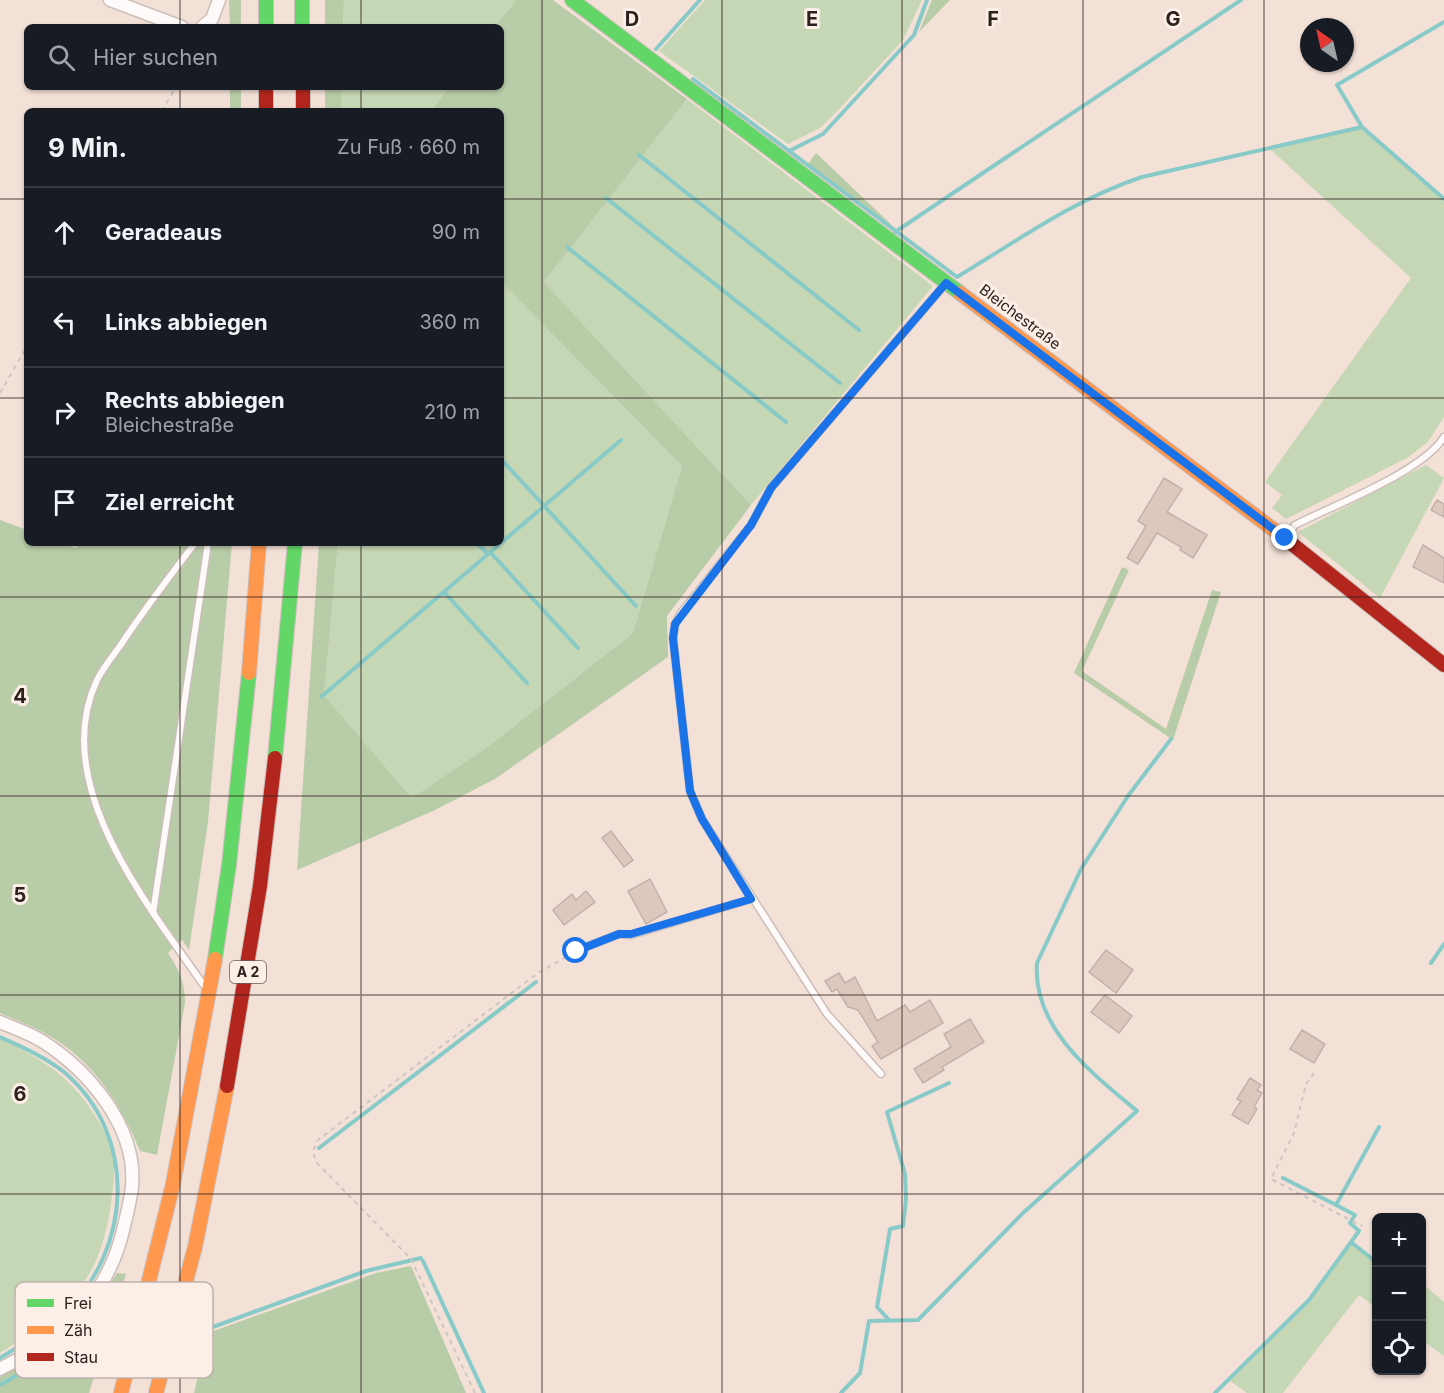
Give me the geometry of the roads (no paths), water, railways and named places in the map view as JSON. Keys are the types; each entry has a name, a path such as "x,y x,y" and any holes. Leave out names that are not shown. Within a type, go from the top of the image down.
{"main road":[{"path":"266,0 266,24"},
{"path":"302,0 302,24"},
{"name":"Bleichestraße","path":"572,0 1285,538 1444,665"},
{"path":"266,90 266,108"},
{"path":"303,90 303,108"},
{"name":"A 2","path":"148,1282 209,994 231,845 247,696 259,546"},
{"name":"A 2","path":"185,1282 199,1227 248,972 284,691 295,546"},
{"name":"A 2","path":"121,1393 125,1378"},
{"name":"A 2","path":"156,1393 160,1378"}],"street":[{"path":"110,0 174,24"},
{"path":"206,24 212,19 219,0"},
{"path":"0,1022 40,1041 75,1066 102,1096 123,1136 129,1154 132,1185 120,1243 103,1282"},
{"path":"0,1369 15,1360"}],"lane":[{"path":"881,1074 826,1014 702,819 690,791 673,638 675,624 751,525 771,488 946,283"},
{"path":"1285,538 1295,525 1412,466 1437,448 1444,437"},
{"path":"193,546 139,617 97,680 86,719 84,761 103,826 153,913 209,994"},
{"path":"153,913 208,546"},
{"path":"576,951 619,934 631,934 751,899"}],"waterway":[{"path":"656,49 700,0"},
{"path":"789,151 823,134 914,35 927,0"},
{"path":"895,232 1241,0"},
{"path":"693,79 957,277 1047,222 1117,186 1142,177 1362,127 1337,85 1444,22"},
{"path":"1362,127 1444,199"},
{"path":"639,155 859,330"},
{"path":"606,198 840,383"},
{"path":"567,247 786,422"},
{"path":"504,540 621,440"},
{"path":"504,462 636,606"},
{"path":"480,546 488,554"},
{"path":"321,697 497,546"},
{"path":"490,552 578,648"},
{"path":"444,592 527,683"},
{"path":"841,1393 860,1373 869,1321 918,1320 1023,1213 1137,1111 1085,1065 1055,1029 1044,1008 1038,987 1037,963 1081,869 1128,796 1171,739"},
{"path":"1431,963 1444,944"},
{"path":"319,1148 536,982"},
{"path":"0,1037 64,1072 88,1098 105,1128 115,1160 118,1193 114,1226 103,1258 90,1282"},
{"path":"889,1320 877,1307 890,1229 903,1226 906,1199 905,1174 887,1112 949,1083"},
{"path":"1215,1393 1309,1300 1359,1231 1350,1223 1355,1215 1336,1205 1379,1127"},
{"path":"1283,1178 1336,1205"},
{"path":"1351,1242 1372,1259"},
{"path":"213,1327 366,1271 421,1258"},
{"path":"423,1261 484,1393"},
{"path":"0,1358 15,1349"},
{"path":"0,1385 15,1376"}]}
